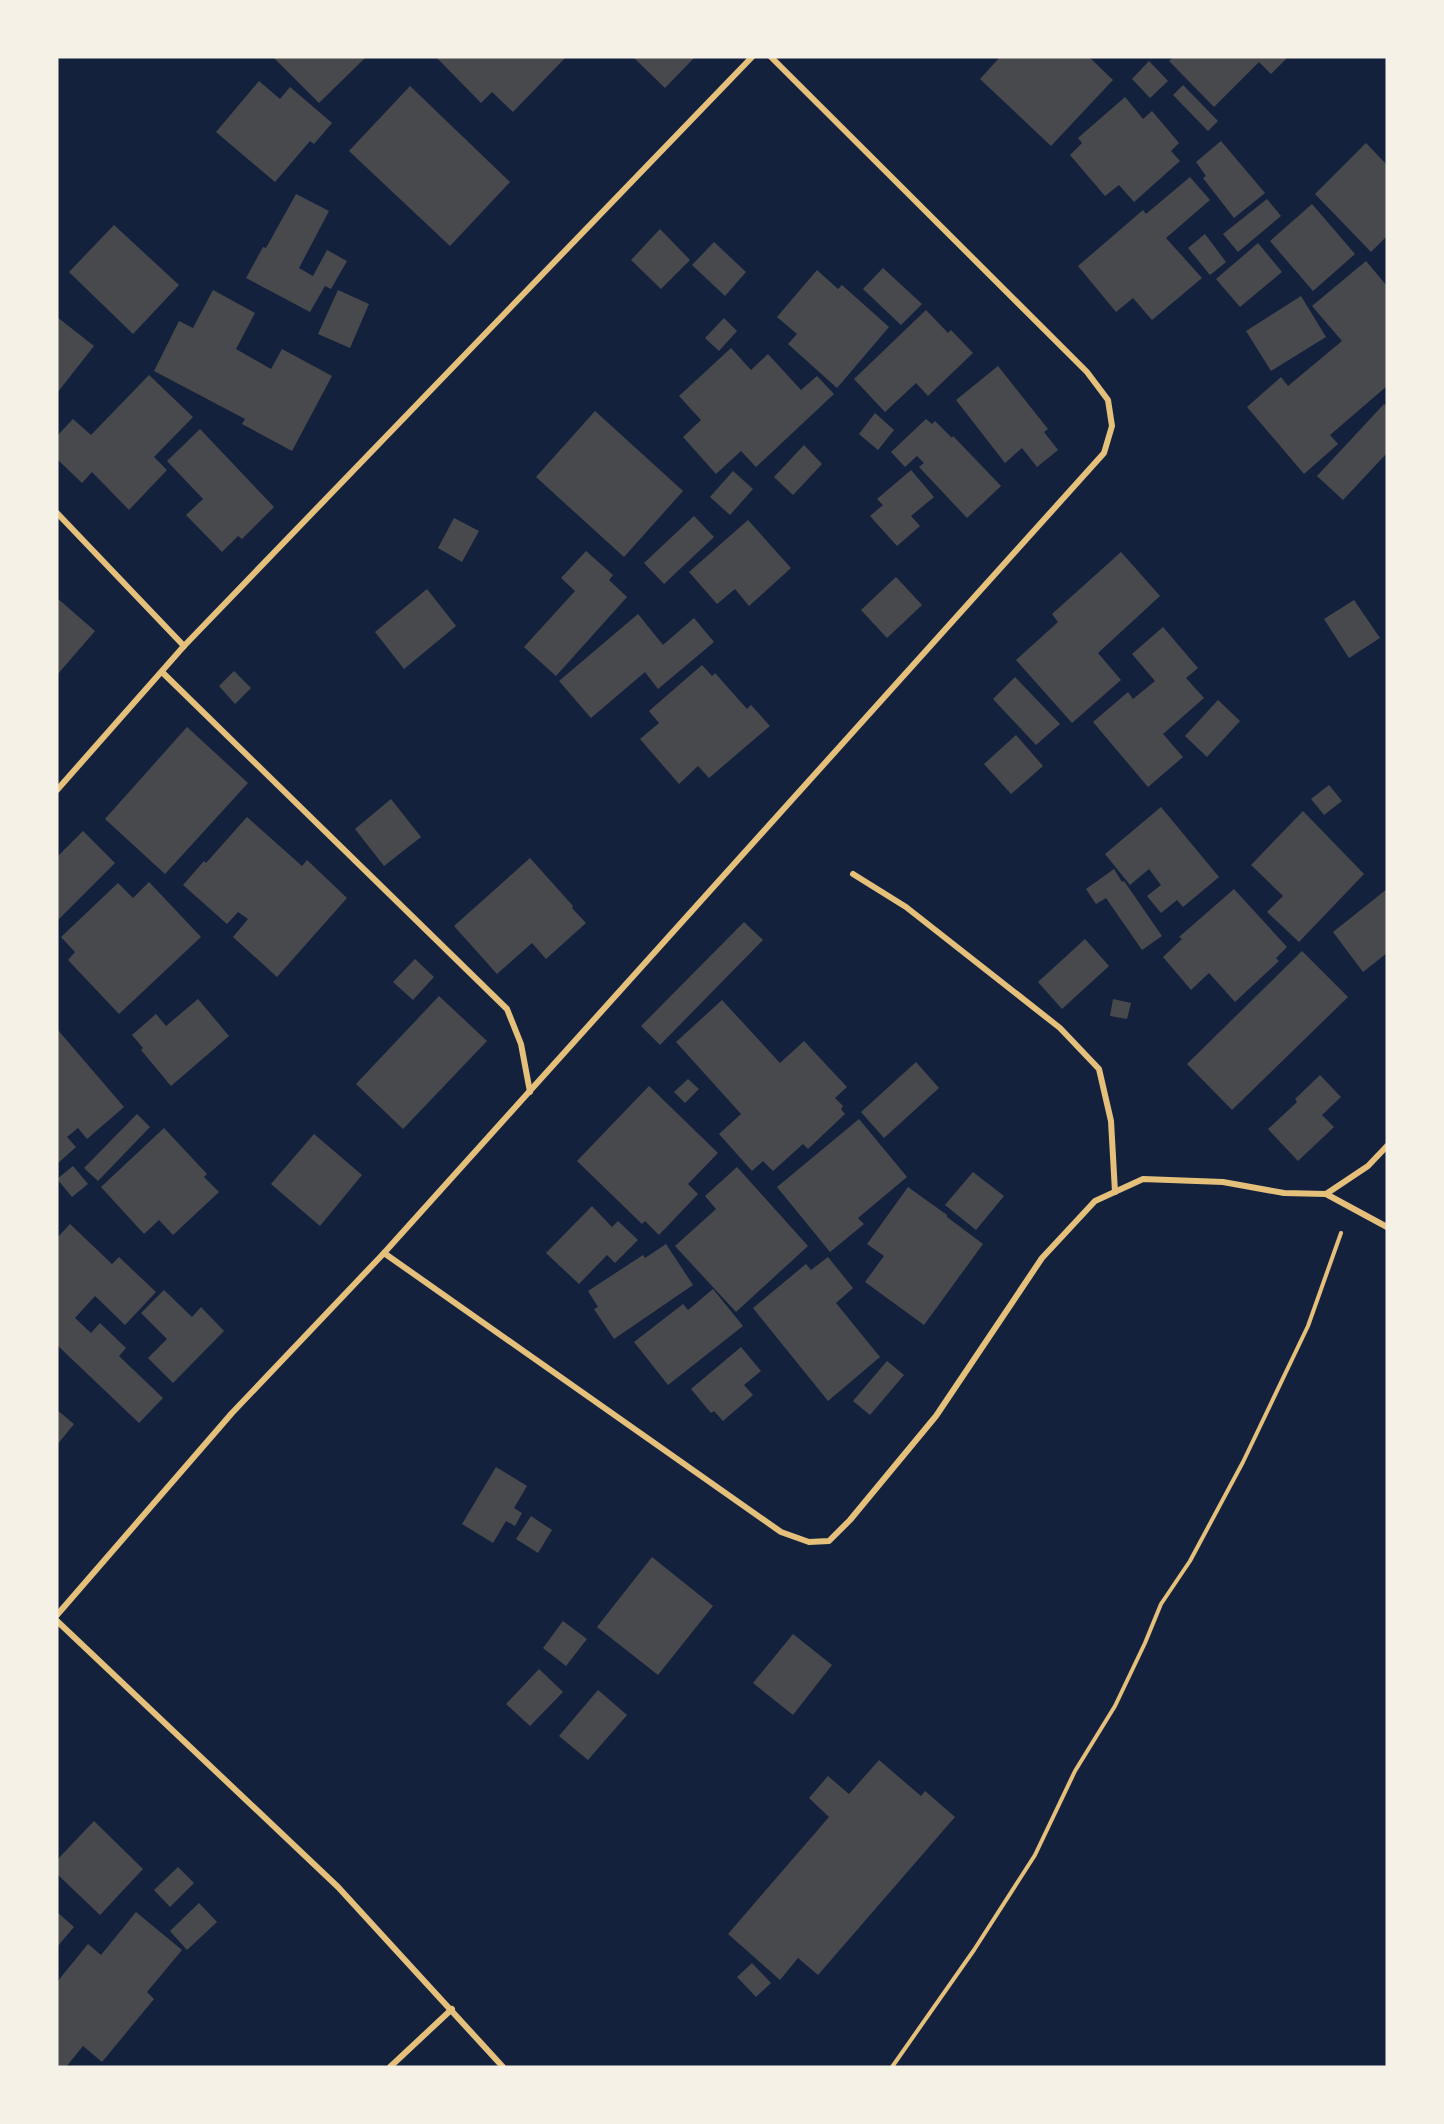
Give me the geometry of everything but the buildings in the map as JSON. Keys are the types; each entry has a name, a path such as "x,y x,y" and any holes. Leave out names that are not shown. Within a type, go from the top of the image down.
{"street":[{"path":"57,790 184,646 752,57"},
{"path":"57,1615 232,1413 384,1253 1104,453 1112,426 1108,400 1087,372 771,57"},
{"path":"57,513 184,646"},
{"path":"162,672 507,1009 521,1044 530,1092"},
{"path":"854,874 906,907 1060,1028 1099,1069 1111,1121 1115,1192"},
{"path":"1326,1194 1368,1166 1387,1146"},
{"path":"384,1253 781,1532 809,1542 829,1541 850,1520 936,1416 1042,1258 1095,1201 1143,1179 1223,1182 1284,1193 1326,1194 1387,1227"},
{"path":"57,1621 338,1887 503,2067"},
{"path":"390,2067 452,2009"}],"path":[{"path":"892,2067 974,1950 1035,1855 1075,1771 1115,1706 1161,1604 1190,1561 1243,1461 1308,1326 1350,1207"}]}
